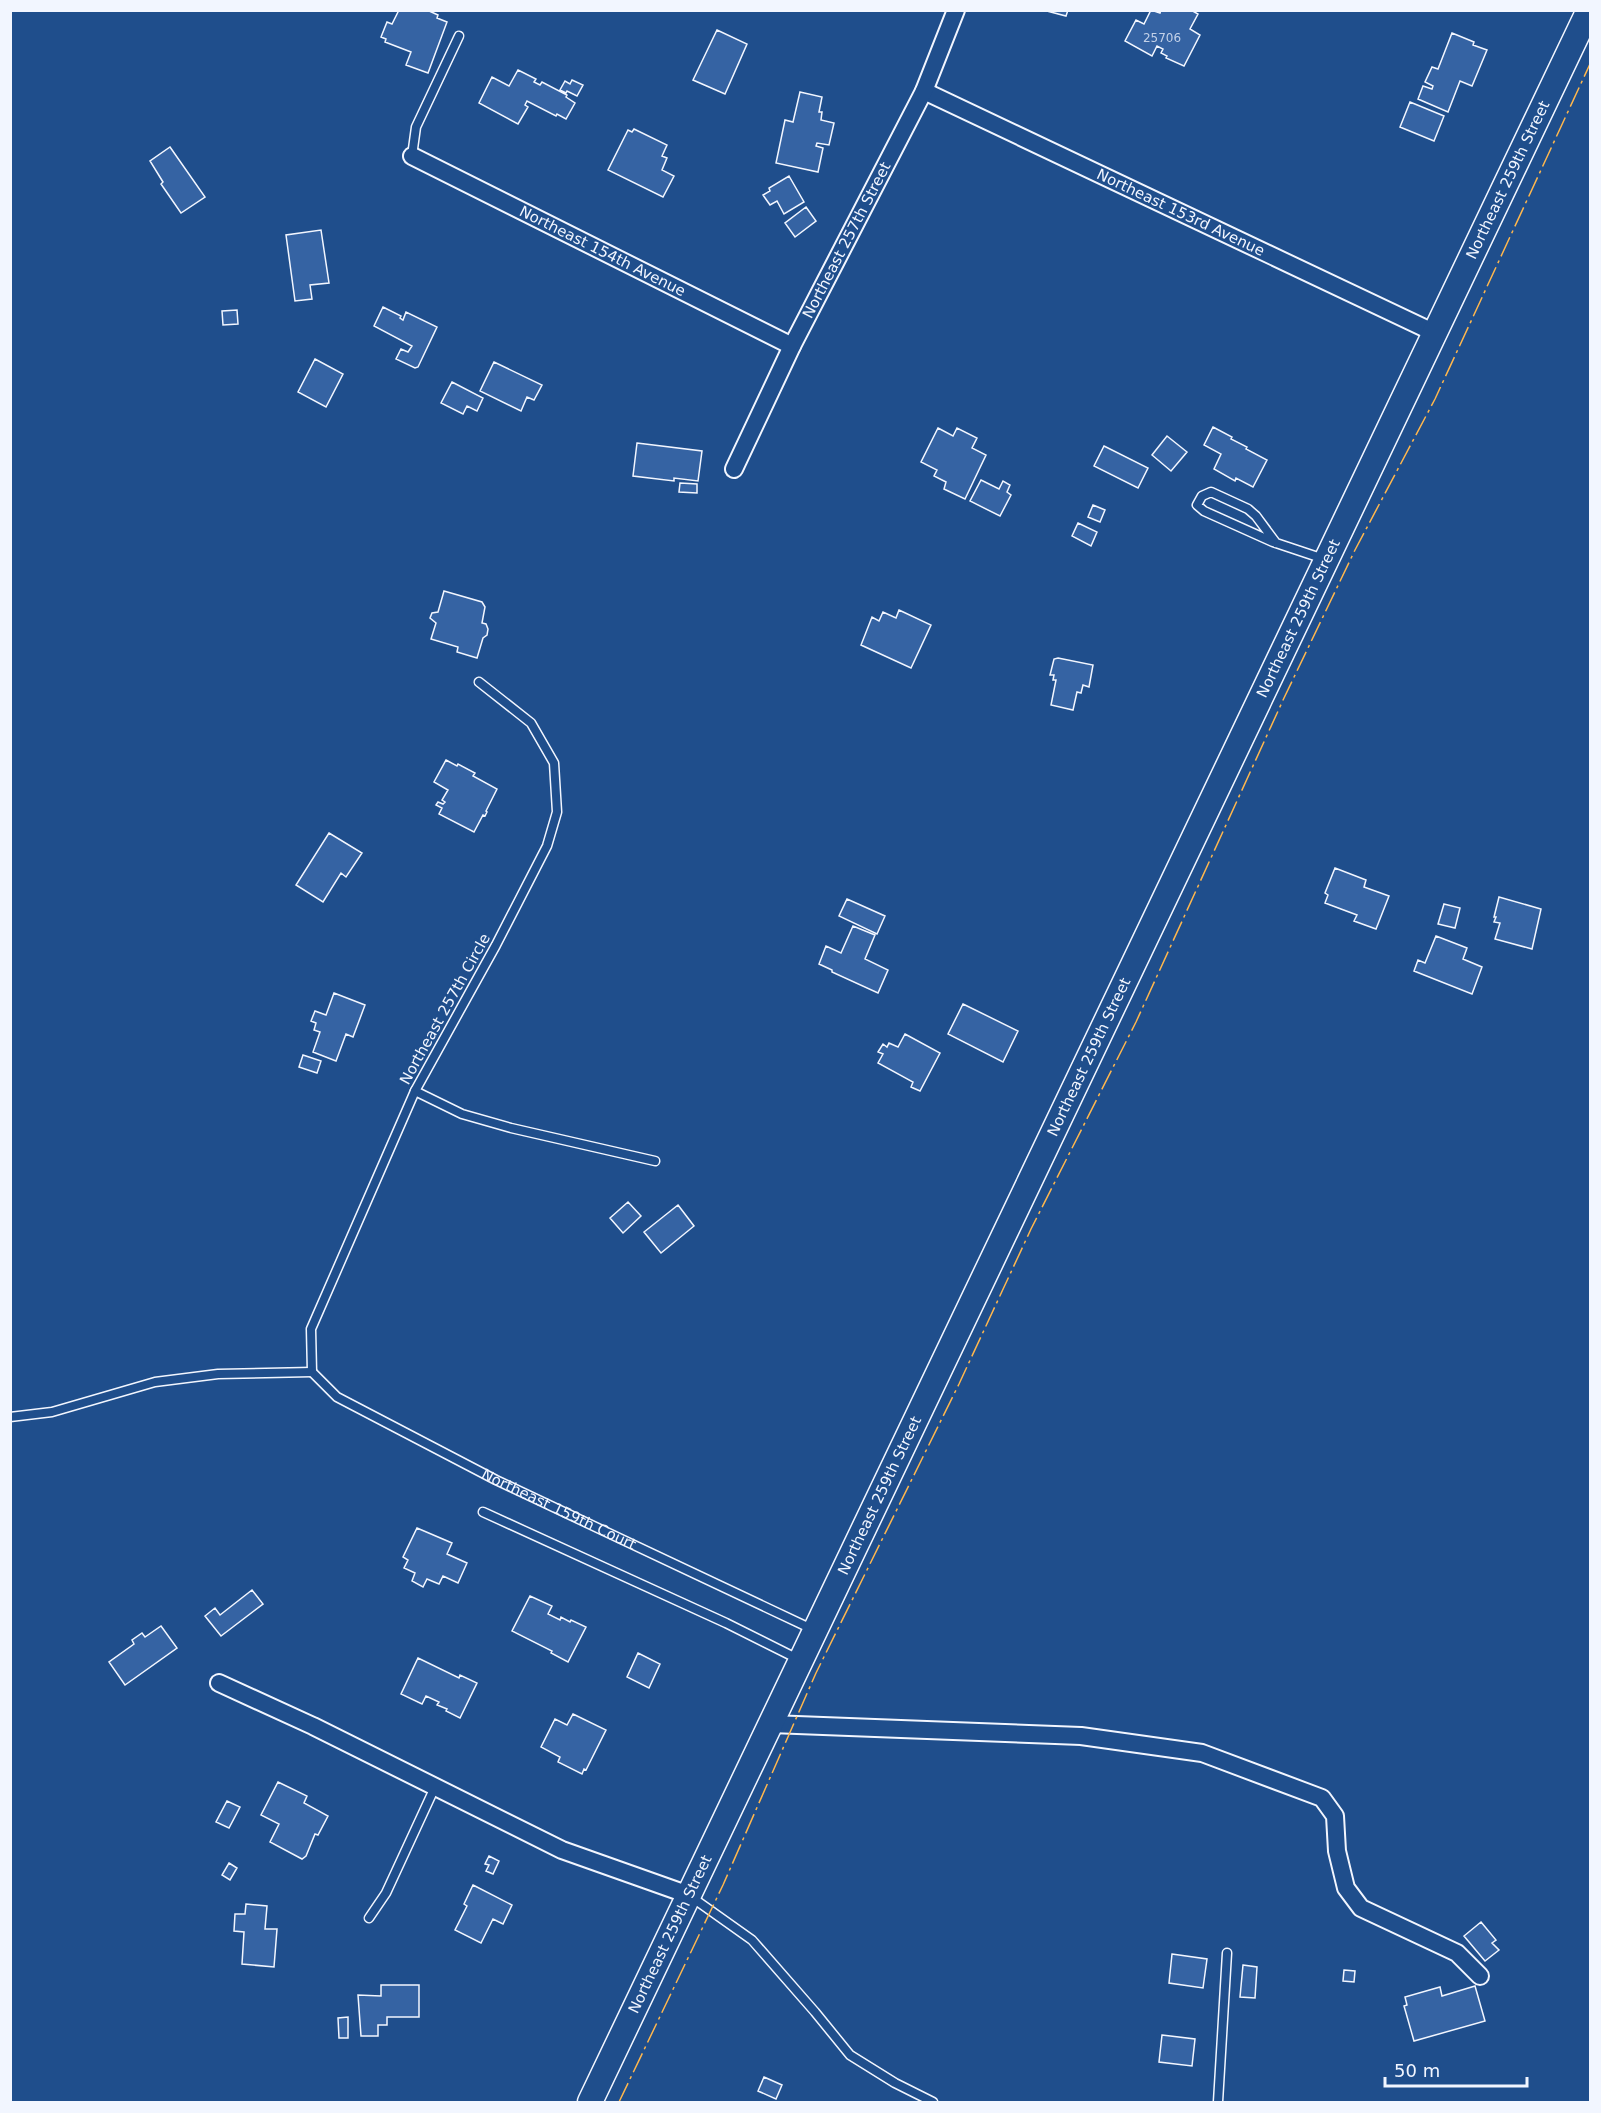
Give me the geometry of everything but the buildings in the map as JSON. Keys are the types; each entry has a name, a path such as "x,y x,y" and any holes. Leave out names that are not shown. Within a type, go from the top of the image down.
{"street":[{"name":"Northeast 257th Street","path":"734,469 792,346 924,91 956,10"},
{"name":"Northeast 259th Street","path":"590,2103 1589,10"},
{"name":"Northeast 153rd Avenue","path":"924,91 1435,333"},
{"name":"Northeast 154th Avenue","path":"412,156 792,346"},
{"path":"219,1683 313,1726 562,1850 689,1896"},
{"path":"771,1724 1081,1736 1202,1752 1322,1798 1335,1816 1337,1851 1346,1888 1361,1908 1457,1953 1480,1976"}],"lane":[{"path":"412,156 416,127 459,36"},
{"path":"1276,543 1248,509 1211,492 1202,496 1197,505 1204,511 1276,543 1327,560"},
{"name":"Northeast 257th Circle","path":"312,1372 311,1329 415,1091 547,846 557,812 554,763 531,723 479,682"},
{"path":"415,1091 462,1114 511,1128 655,1161"},
{"path":"10,1417 52,1413 155,1382 218,1374 312,1372"},
{"name":"Northeast 159th Court","path":"312,1372 337,1397 496,1480 815,1631"},
{"path":"483,1512 726,1623 801,1660"},
{"path":"369,1918 386,1893 435,1787"},
{"path":"689,1896 752,1940 849,2055 933,2103"},
{"path":"1218,2103 1227,1953"}],"power":[{"path":"619,2102 723,1885 816,1673 959,1384 1031,1229 1136,1022 1284,698 1355,550 1435,399 1590,64"}]}
